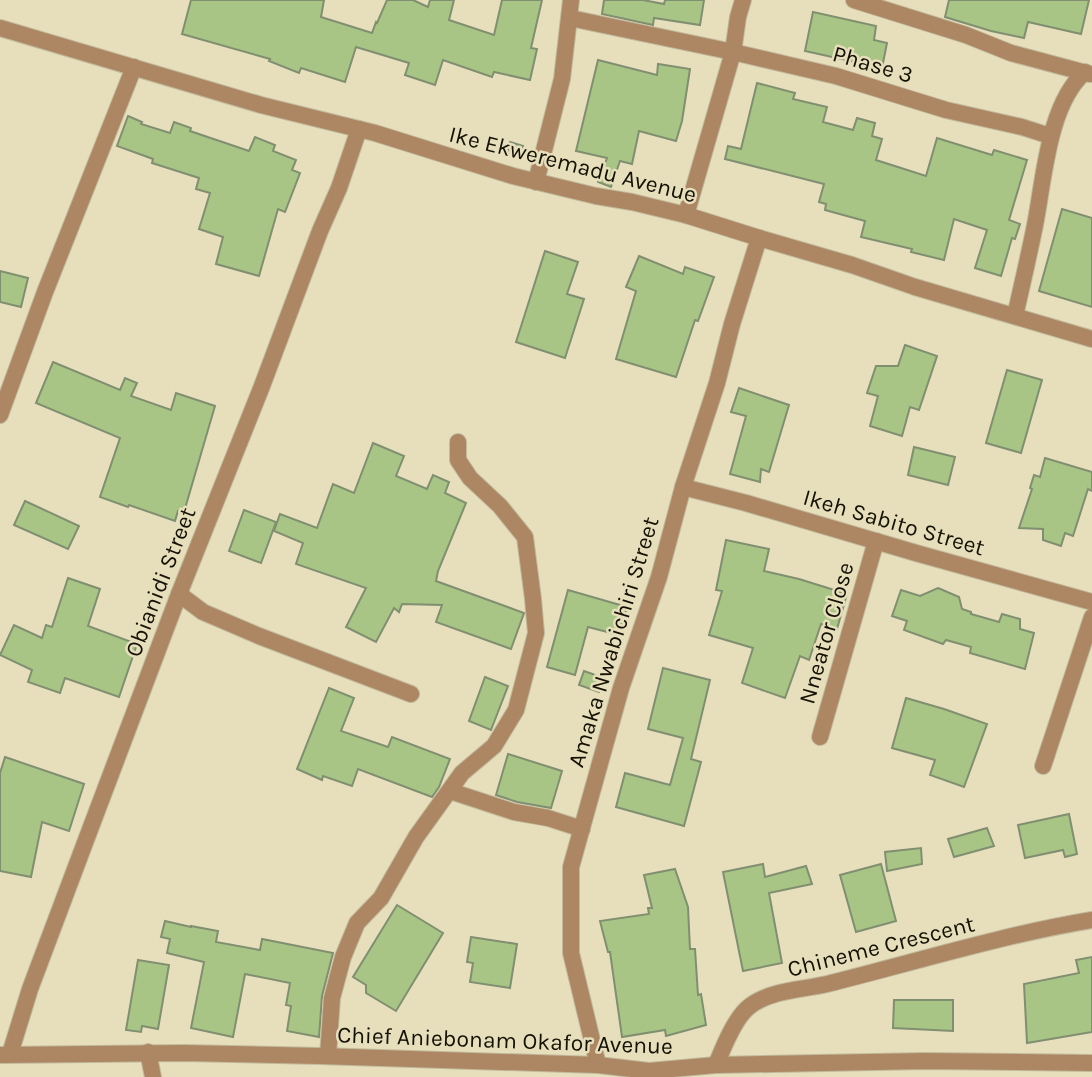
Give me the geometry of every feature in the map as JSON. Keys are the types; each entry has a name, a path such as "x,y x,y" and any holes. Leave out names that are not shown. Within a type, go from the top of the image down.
{"street":[{"path":"536,183 562,79 571,0"},
{"path":"686,215 733,52 743,0"},
{"path":"854,0 966,35 1011,53 1088,74"},
{"name":"Phase 3","path":"570,18 836,76 946,110 1050,136"},
{"name":"Ike Ekweremadu Avenue","path":"0,28 261,106 359,129 536,183 686,215 1092,339"},
{"path":"0,415 45,292 134,67"},
{"path":"1015,316 1050,136 1078,78 1088,74"},
{"name":"Obianidi Street","path":"5,1054 179,594 339,188 359,129"},
{"name":"Amaka Nwabichiri Street","path":"598,1065 571,953 571,867 621,688 659,577 682,487 717,383 758,238"},
{"path":"328,1056 332,998 342,957 358,923 381,898 416,836 462,773 495,746 516,710 536,633 525,537 500,506 470,478 458,460 458,442"},
{"name":"Ikeh Sabito Street","path":"682,487 1092,602"},
{"name":"Nneator Close","path":"820,737 876,541"},
{"path":"179,594 203,611 259,636 411,694"},
{"path":"1043,766 1092,617"},
{"path":"450,790 514,812 548,818 582,829"},
{"name":"Chineme Crescent","path":"716,1065 731,1031 749,1007 767,997 1092,920"},
{"path":"148,1052 153,1077"},
{"name":"Chief Aniebonam Okafor Avenue","path":"5,1054 148,1052 328,1056 598,1065 649,1071 716,1065 926,1061 1092,1063"},
{"path":"475,1077 488,1061"}],"building":[{"path":"191,0 324,0 321,17 372,33 387,0 413,0 428,7 430,0 454,0 449,20 494,35 502,0 542,0 531,48 537,49 530,80 494,72 492,77 443,60 435,85 405,75 409,63 356,47 345,82 301,68 299,73 269,61 270,59 182,34"},
{"path":"604,0 643,0 664,4 665,0 704,0 700,25 654,18 653,25 602,14"},
{"path":"949,0 1089,0 1081,34 1028,22 1024,38 945,17"},
{"path":"813,12 876,26 874,40 887,43 882,68 805,51"},
{"path":"598,60 657,75 658,64 690,69 676,141 639,131 632,164 620,161 611,187 598,182 607,158 576,151"},
{"path":"757,83 795,93 793,99 827,107 823,122 853,130 857,118 875,123 872,136 882,139 876,160 926,176 937,138 992,155 994,150 1027,160 1009,220 1020,224 1015,239 1012,238 1001,276 975,268 987,230 954,219 944,260 911,252 912,249 861,237 865,221 825,210 826,204 819,202 824,184 725,159 728,146 741,149"},
{"path":"128,116 142,122 141,124 170,133 174,122 191,128 190,131 249,151 255,137 275,145 273,151 296,160 292,170 300,173 285,212 278,209 259,276 216,264 223,237 199,229 210,193 196,189 199,178 152,163 153,159 117,146"},
{"path":"510,142 523,146 520,158 507,154"},
{"path":"1062,209 1092,218 1092,307 1039,291"},
{"path":"545,251 578,262 567,294 584,299 565,358 516,342"},
{"path":"639,256 683,274 685,267 714,277 698,321 695,320 676,377 616,359 636,291 626,287"},
{"path":"0,271 28,278 21,307 0,302"},
{"path":"905,345 937,356 919,410 910,407 902,436 870,426 878,396 867,393 876,366 898,366"},
{"path":"53,362 120,390 125,378 137,383 131,396 171,410 176,393 215,406 184,512 178,511 175,521 100,497 120,438 36,403"},
{"path":"1007,370 1042,380 1021,453 986,443"},
{"path":"739,388 789,405 769,472 761,469 760,482 730,474 746,416 731,412"},
{"path":"373,443 404,456 396,476 427,489 433,475 449,482 445,493 466,503 436,581 524,613 511,649 436,622 442,605 402,604 399,612 394,608 376,642 346,627 366,588 296,564 303,543 274,531 280,514 317,528 333,484 354,493"},
{"path":"914,447 955,457 948,485 908,475"},
{"path":"1045,458 1092,472 1092,491 1088,489 1073,536 1065,533 1061,546 1043,540 1043,529 1019,528 1034,475 1040,477"},
{"path":"25,501 79,526 68,549 14,525"},
{"path":"244,510 276,522 261,563 229,551"},
{"path":"726,540 769,549 764,571 847,594 837,629 821,624 809,660 800,656 785,698 742,683 753,648 709,635 722,591 716,590"},
{"path":"68,578 100,589 88,626 137,644 119,697 65,678 60,693 28,682 32,670 0,655 14,625 42,638 46,625 52,627"},
{"path":"938,588 959,597 962,609 971,614 999,622 1002,614 1020,619 1020,629 1034,633 1025,669 970,653 971,647 946,640 943,644 904,630 907,621 892,616 901,590 920,596"},
{"path":"568,590 627,607 619,635 588,627 575,675 547,667"},
{"path":"663,668 710,680 691,759 701,762 684,826 616,807 625,773 670,785 683,738 648,729"},
{"path":"584,671 604,678 599,692 579,685"},
{"path":"485,677 508,686 491,730 469,721"},
{"path":"329,688 354,698 341,731 388,747 392,737 450,759 432,797 358,769 352,786 323,776 322,780 297,769"},
{"path":"906,698 987,724 964,787 930,775 935,760 892,748"},
{"path":"508,754 562,771 551,808 496,795"},
{"path":"5,757 84,784 69,831 42,822 31,877 0,871 0,773"},
{"path":"1069,814 1077,854 1065,857 1063,850 1025,858 1018,825"},
{"path":"987,828 994,846 954,857 948,839"},
{"path":"921,848 922,864 887,871 885,852"},
{"path":"763,864 765,877 806,866 812,884 769,893 782,963 743,971 723,872"},
{"path":"881,864 896,921 856,932 840,875"},
{"path":"675,869 688,907 690,949 695,949 698,995 701,994 706,1025 666,1036 665,1030 622,1037 610,952 600,921 649,914 648,908 652,908 644,875"},
{"path":"397,905 443,933 396,1011 366,993 366,985 353,977"},
{"path":"165,921 218,931 216,942 260,950 262,939 333,953 322,996 319,1037 287,1031 291,1006 286,1005 290,983 245,974 233,1037 191,1028 204,962 167,953 170,939 161,937"},
{"path":"471,937 517,944 510,988 470,982 473,963 467,962"},
{"path":"1092,957 1092,1032 1027,1043 1024,984 1079,973 1076,960"},
{"path":"138,960 169,965 158,1029 142,1026 141,1032 126,1030"},
{"path":"894,1000 953,1000 953,1031 893,1028"}]}
